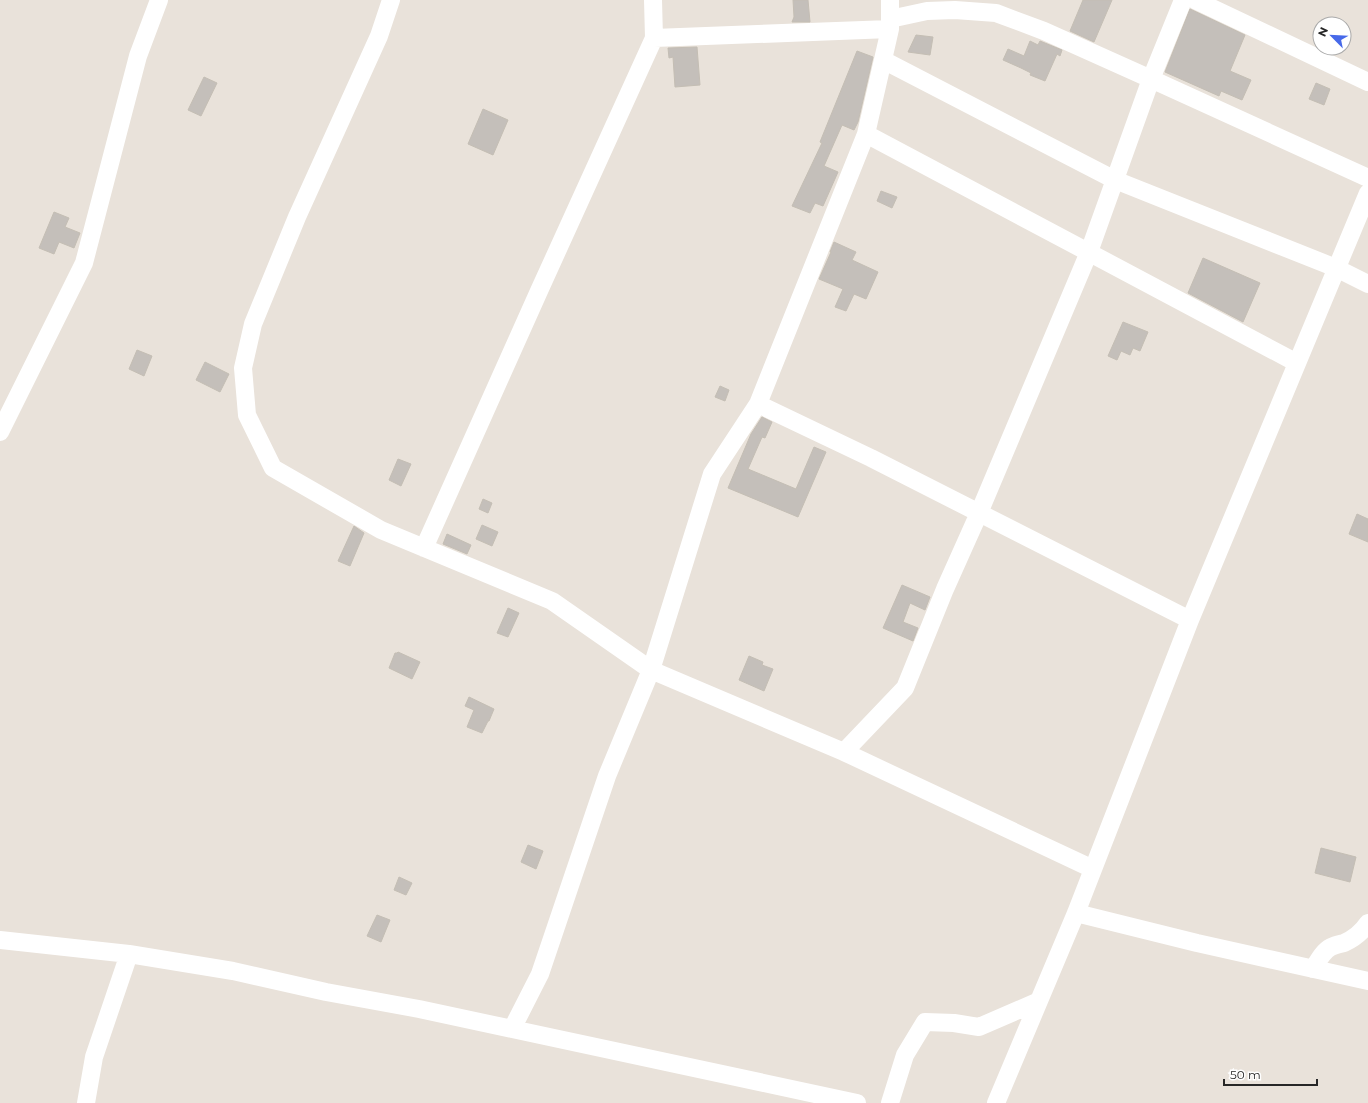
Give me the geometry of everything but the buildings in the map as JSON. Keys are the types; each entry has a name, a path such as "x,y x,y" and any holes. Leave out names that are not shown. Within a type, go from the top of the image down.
{"street":[{"path":"0,432 84,263 138,56 159,0"},
{"path":"391,0 379,36 297,217 253,324 243,368 247,414 273,468 381,530 552,601 651,670 844,752 1093,869"},
{"path":"424,548 535,298 654,38 653,0"},
{"path":"512,1029 540,974 607,776 651,670 712,474 758,404 866,134 890,24 890,0"},
{"path":"844,752 905,688 945,589 979,513 1089,252 1151,79 1183,0"},
{"path":"1195,0 1368,82"},
{"path":"654,38 890,24 927,11 955,10 996,13 1044,31 1368,178"},
{"path":"883,60 1115,180 1336,268 1368,284"},
{"path":"866,134 1297,363"},
{"path":"996,1103 1076,913 1190,620 1368,194"},
{"path":"758,404 871,458 1190,620"},
{"path":"1076,913 1197,943 1368,981"},
{"path":"1313,969 1322,956 1331,947 1353,937 1363,930 1368,923"},
{"path":"0,940 129,954 233,972 326,992 419,1009 857,1103"},
{"path":"86,1103 94,1058 129,954"},
{"path":"890,1103 906,1055 925,1022 954,1023 979,1027 1039,1001"}]}
